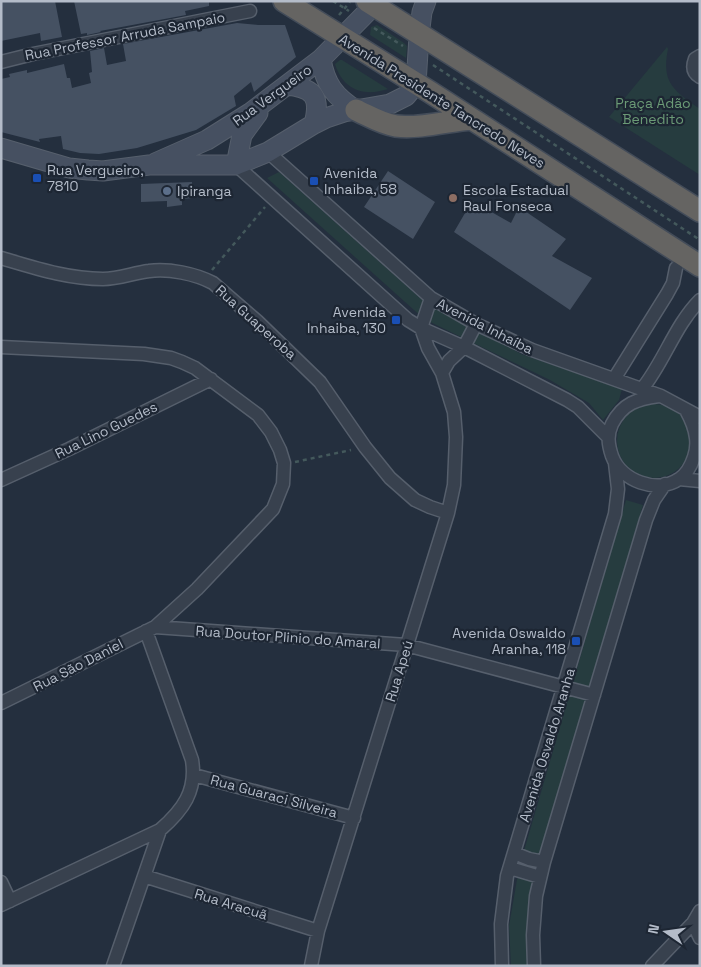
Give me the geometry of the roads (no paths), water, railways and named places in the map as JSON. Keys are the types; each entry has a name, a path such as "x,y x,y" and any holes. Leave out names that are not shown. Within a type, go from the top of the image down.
{"highway":[{"name":"Avenida Presidente Tancredo Neves","path":"284,1 338,29 416,84 700,266"},
{"path":"370,7 419,46 700,211"},
{"path":"356,110 380,122 397,126 417,126 471,118"}],"main road":[{"path":"416,84 422,12 426,1"},
{"name":"Rua Vergueiro","path":"149,165 207,140 250,113 322,59 338,29 370,7"},
{"path":"322,59 325,77 331,88 340,100 356,110"},
{"name":"Rua Vergueiro","path":"1,148 69,168 88,170 103,171 149,165 236,165 268,152 314,124 344,112 398,101 406,96 416,84"},
{"path":"236,165 242,135 252,120 280,90 306,88 315,97 317,108 314,124"}],"street":[{"name":"Rua Professor Arruda Sampaio","path":"1,62 32,54 250,11"},
{"path":"698,76 694,64 695,60 700,56"},
{"name":"Avenida Inhaíba","path":"268,152 431,298 476,324 532,350 661,396"},
{"name":"Avenida Inhaíba","path":"236,165 392,308 420,328 464,347 578,407 607,436"},
{"name":"Rua Guaperoba","path":"1,258 72,277 103,279 125,277 150,271 162,271 205,279 213,283 257,321 320,382 365,447 390,478 415,500 448,513"},
{"path":"614,379 667,294 673,283 676,268"},
{"path":"420,328 431,298"},
{"path":"642,389 690,309 700,300"},
{"path":"442,373 449,361 464,347 476,324"},
{"name":"Rua Apeú","path":"311,966 318,931 448,513 454,485 456,437 454,412 442,373 428,348 420,328"},
{"path":"1,347 158,356 182,362 211,379 258,415 271,432 280,450 284,464 283,484 273,508 197,589 150,629 192,760 194,775 188,796 181,808 171,821 160,830 6,903 1,882"},
{"name":"Rua Lino Guedes","path":"1,480 211,379"},
{"path":"686,410 693,424 698,442 690,469 679,479 666,484 641,483 627,476 615,464 607,436 618,413 631,402 661,396 700,417"},
{"name":"Avenida Osvaldo Aranha","path":"502,966 501,924 510,868 616,514 618,489 615,464"},
{"path":"679,479 700,481"},
{"path":"534,966 533,935 535,906 544,862 646,520 654,500 666,484"},
{"name":"Rua Doutor Plinio do Amaral","path":"150,629 406,645 594,696"},
{"name":"Rua São Daniel","path":"1,703 150,629"},
{"name":"Rua Guaraci Silveira","path":"194,775 354,818"},
{"path":"113,966 160,830"},
{"path":"514,853 544,862"},
{"path":"510,868 540,877"},
{"name":"Rua Aracuã","path":"144,876 318,931"},
{"path":"652,966 693,923 700,911"},
{"path":"693,923 700,938"}],"place":[{"name":"Rua Vergueiro, 7810","path":"37,178"},
{"name":"Avenida Inhaiba, 58","path":"314,181"},
{"name":"Ipiranga","path":"167,191"},
{"name":"Escola Estadual Raul Fonseca","path":"453,198"},
{"name":"Avenida Inhaiba, 130","path":"396,320"},
{"name":"Avenida Oswaldo Aranha, 118","path":"576,641"}],"park label":[{"name":"Praça Adão Benedito","path":"653,112"}]}
